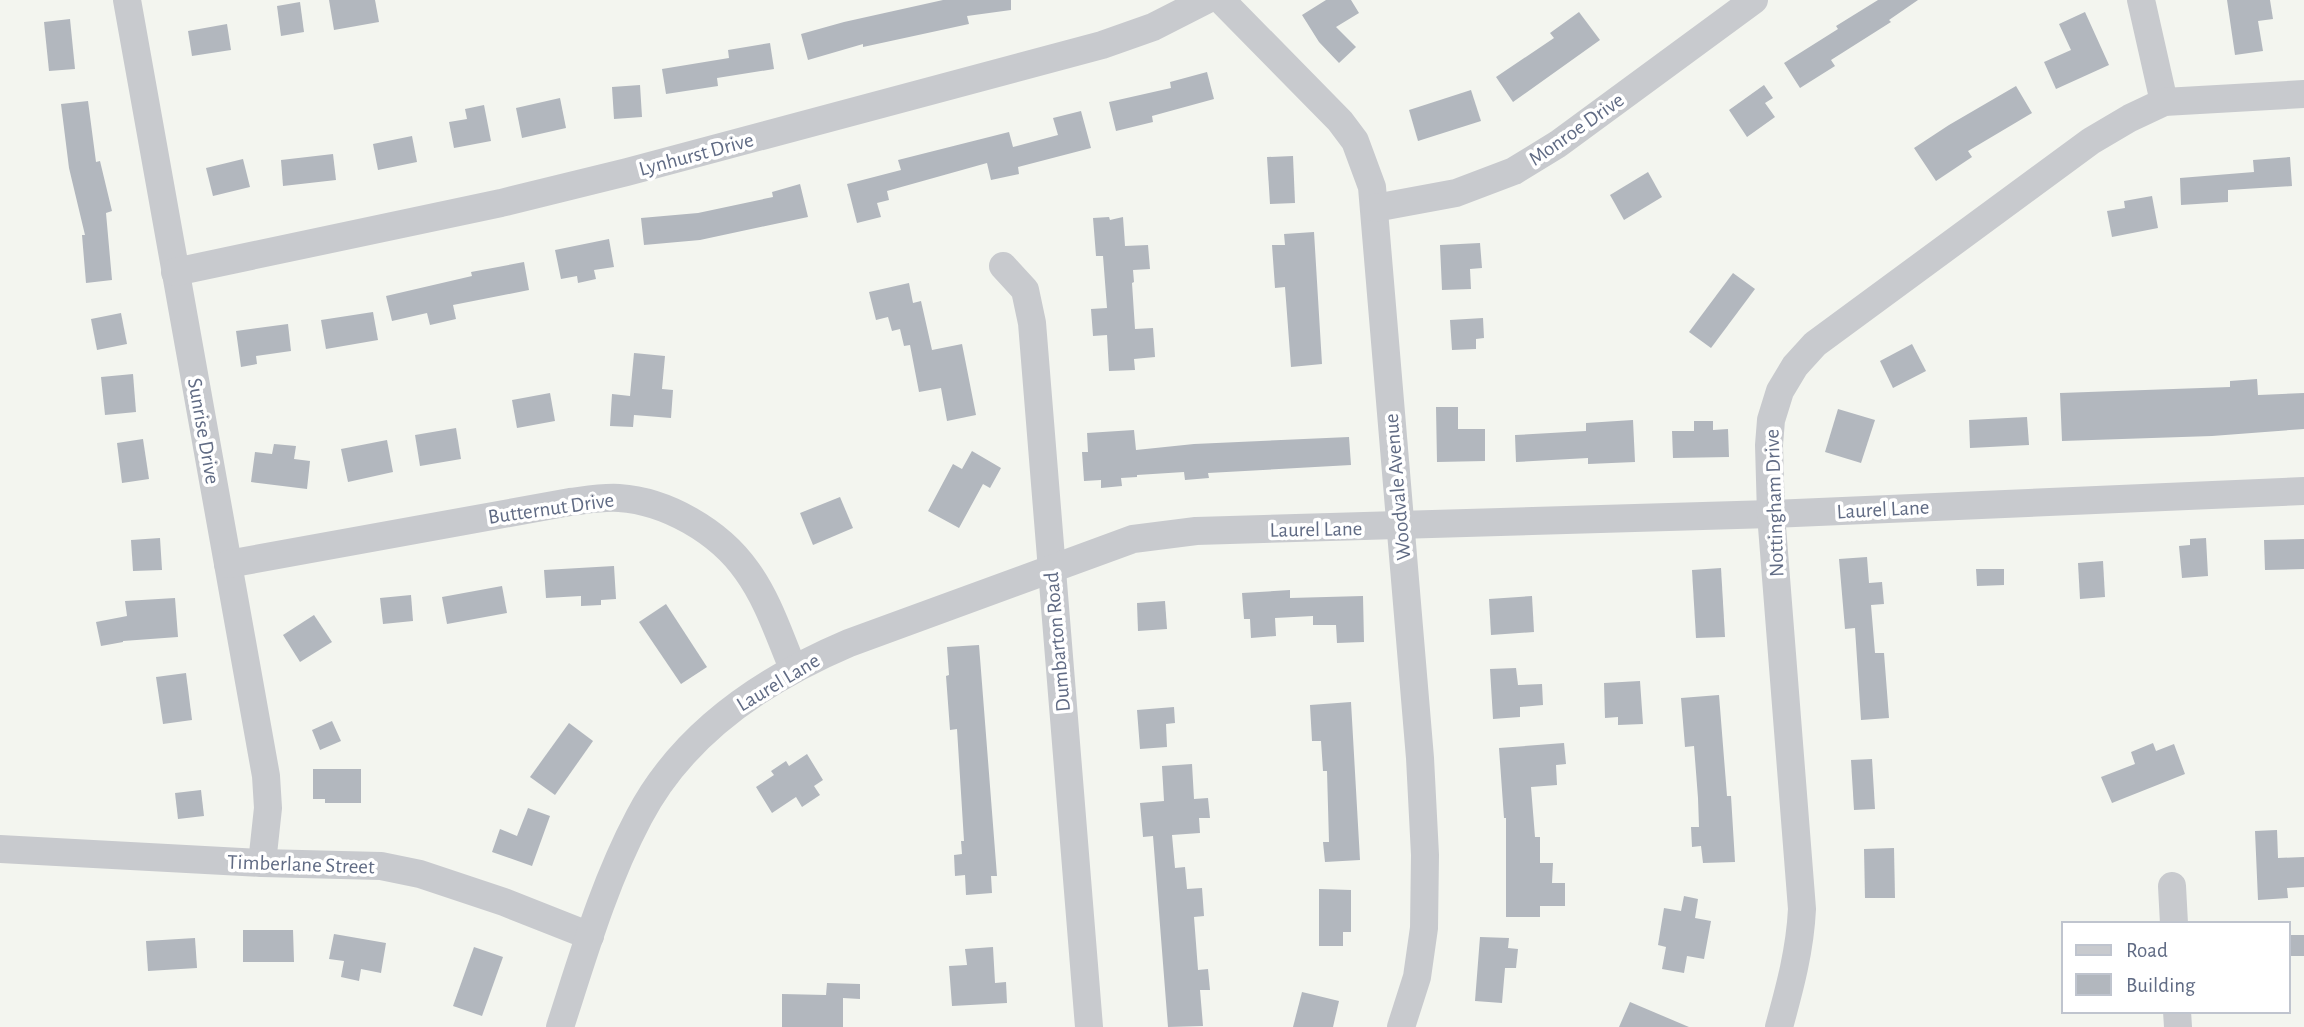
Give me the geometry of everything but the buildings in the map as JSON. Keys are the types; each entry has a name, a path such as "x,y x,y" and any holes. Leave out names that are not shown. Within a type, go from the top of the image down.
{"street":[{"name":"Sunrise Drive","path":"127,0 268,794 262,863"},
{"name":"Lynhurst Drive","path":"175,272 501,203 627,172 1102,45 1153,27 1206,0"},
{"name":"Woodvale Avenue","path":"1221,0 1340,121 1354,141 1372,187 1426,855 1424,928 1417,977 1401,1027"},
{"name":"Monroe Drive","path":"1375,208 1456,193 1514,171 1558,144 1754,0"},
{"path":"2141,0 2164,102"},
{"name":"Nottingham Drive","path":"1779,1027 1795,970 1802,909 1771,514 1769,445 1771,420 1780,391 1795,366 1815,344 2091,141 2130,118 2164,102 2304,94"},
{"name":"Dumbarton Road","path":"1003,266 1025,290 1032,323 1089,1027"},
{"name":"Laurel Lane","path":"560,1027 615,867 639,816 654,791 680,758 718,720 756,691 793,668 849,643 1133,539 1196,531 1771,514 2304,491"},
{"name":"Butternut Drive","path":"228,564 570,502 605,498 636,500 687,518 718,541 746,569 765,602 793,668"},
{"name":"Timberlane Street","path":"0,849 262,863 381,866 420,874 504,902 590,936"},
{"path":"2172,886 2174,922"}]}
